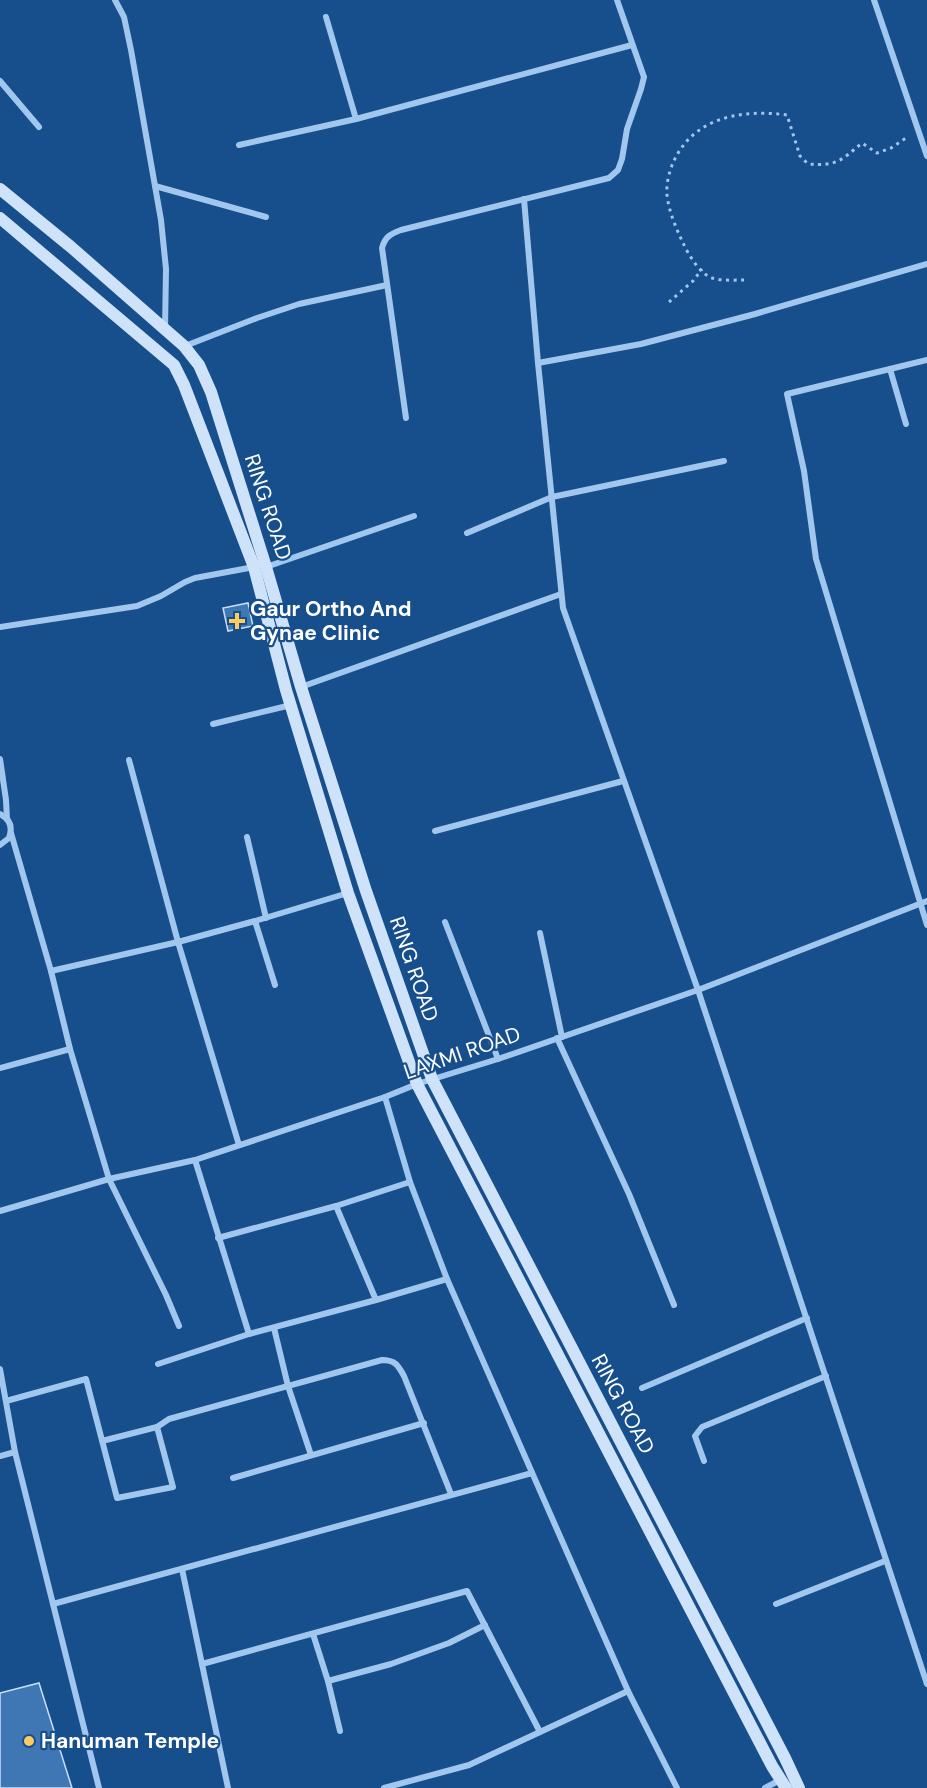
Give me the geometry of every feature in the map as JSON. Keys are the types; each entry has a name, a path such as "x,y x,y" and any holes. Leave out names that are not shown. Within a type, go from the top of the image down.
{"street":[{"path":"115,0 124,17 131,50 165,247 165,330"},
{"path":"406,418 382,248 384,240 390,234 609,178 618,170 627,129 644,77 617,0"},
{"path":"874,0 927,156"},
{"path":"326,17 356,119"},
{"path":"239,145 356,119 632,45"},
{"path":"0,81 39,127"},
{"path":"155,186 266,217"},
{"name":"RING ROAD","path":"0,189 184,346 199,365 211,392 260,567 291,705 348,893 417,1084 783,1784"},
{"path":"524,199 563,608 698,990 927,1684"},
{"name":"RING ROAD","path":"0,218 174,364 260,567 366,891 432,1079 799,1788"},
{"path":"538,363 640,345 927,264"},
{"path":"184,346 299,304 387,285"},
{"path":"927,360 787,394 804,471 816,558 923,903 927,925"},
{"path":"890,369 906,424"},
{"path":"466,533 552,497 724,461"},
{"path":"0,627 136,606 155,599 195,578 260,567 414,516"},
{"path":"301,687 561,594"},
{"path":"213,724 291,705"},
{"path":"0,759 7,819"},
{"path":"129,760 178,942 239,1144"},
{"path":"435,831 623,781"},
{"path":"0,814 10,823 70,1049 109,1179 179,1326"},
{"path":"0,845 11,833"},
{"path":"247,837 266,918"},
{"path":"51,971 178,942 348,893"},
{"name":"LAXMI ROAD","path":"0,1211 109,1179 195,1160 385,1097 417,1084 498,1059 698,990 923,903"},
{"path":"255,921 275,985"},
{"path":"445,922 498,1059"},
{"path":"540,933 559,1037 629,1194 674,1305"},
{"path":"0,1068 70,1049"},
{"path":"385,1097 410,1182 447,1279 628,1691 677,1788"},
{"path":"195,1160 249,1334"},
{"path":"218,1238 336,1206 410,1182"},
{"path":"336,1206 376,1300"},
{"path":"158,1364 249,1334 447,1279"},
{"path":"642,1388 807,1318"},
{"path":"274,1328 288,1386 310,1455"},
{"path":"102,1441 157,1427 169,1419 382,1360 391,1360 404,1376 451,1494"},
{"path":"0,1369 2,1393 6,1401 15,1452 99,1788"},
{"path":"704,1461 695,1436 702,1427 826,1376"},
{"path":"6,1401 86,1379 117,1498 173,1487 157,1427"},
{"path":"233,1478 424,1423"},
{"path":"0,1456 15,1452"},
{"path":"53,1604 532,1473"},
{"path":"776,1604 885,1561"},
{"path":"182,1569 228,1788"},
{"path":"202,1664 467,1592 540,1732"},
{"path":"328,1681 392,1665 449,1643 485,1625"},
{"path":"313,1634 328,1681 340,1731"},
{"path":"384,1788 469,1764 628,1691"},
{"path":"765,1788 783,1784"}],"path":[{"path":"744,280 729,281 710,277 692,260 672,217 666,193 670,170 679,150 693,134 712,122 735,116 756,113 787,115 800,156 808,164 821,165 839,162 862,143 877,153 891,148 919,130"},
{"path":"669,302 693,281 702,269"}],"building":[{"path":"248,603 253,626 228,631 223,608"},
{"name":"Hanuman Temple","path":"39,1683 72,1788 0,1788 0,1693"}],"place":[{"name":"Gaur Ortho And Gynae Clinic","path":"237,621"},
{"name":"Hanuman Temple","path":"29,1741"}]}
